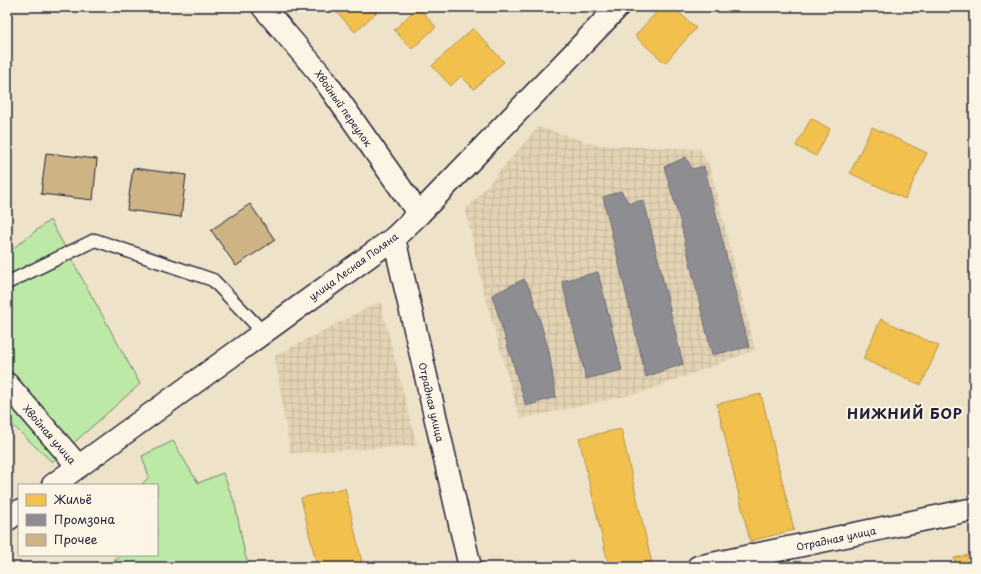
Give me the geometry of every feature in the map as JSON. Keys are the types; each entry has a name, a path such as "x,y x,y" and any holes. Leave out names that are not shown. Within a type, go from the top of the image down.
{"street":[{"name":"Хвойный переулок","path":"263,7 321,75 419,214"},
{"name":"улица Лесная Поляна","path":"54,484 394,238 419,214 618,7"},
{"name":"Отрадная улица","path":"394,238 470,567"},
{"name":"Хвойная улица","path":"7,384 78,466"},
{"name":"Отрадная улица","path":"698,567 974,509"},
{"path":"7,520 18,512"}],"lane":[{"path":"7,283 96,240 212,280 263,332"}],"shaded area":[{"path":"538,127 597,145 700,149 710,167 755,350 643,392 520,419 483,289 466,210"},
{"path":"380,301 417,446 290,453 275,356"}],"green space":[{"path":"50,220 140,384 52,462 7,420 7,253"},
{"path":"173,441 198,483 223,473 235,504 245,555 250,567 106,567 121,556 158,556 158,484 142,484 149,477 142,456"}],"building: Жильё":[{"path":"332,7 382,7 355,32"},
{"path":"418,7 436,27 412,49 394,30"},
{"path":"661,7 673,7 696,28 665,63 635,36"},
{"path":"969,7 974,7 974,15 967,11"},
{"path":"473,28 504,62 474,89 461,76 451,86 432,66"},
{"path":"811,118 830,129 816,156 796,146"},
{"path":"872,127 927,153 905,199 850,173"},
{"path":"881,319 939,346 921,385 863,359"},
{"path":"761,394 794,530 750,541 717,404"},
{"path":"621,429 652,564 637,567 609,567 579,438"},
{"path":"345,488 363,567 317,567 301,498"},
{"path":"974,554 974,567 956,567 954,558"}],"building: Промзона":[{"path":"686,157 692,169 704,166 749,347 712,355 680,221 664,167"},
{"path":"621,191 629,203 644,200 683,364 646,377 603,197"},
{"path":"598,272 622,370 586,379 562,281"},
{"path":"524,279 531,291 549,351 556,397 526,406 492,295"}],"building: Прочее":[{"path":"46,153 97,159 93,200 41,194"},
{"path":"133,168 186,175 181,217 127,210"},
{"path":"7,197 12,205 7,209"},
{"path":"250,204 275,240 236,266 211,230"}],"district":[{"name":"НИЖНИЙ БОР","path":"905,413"}]}
